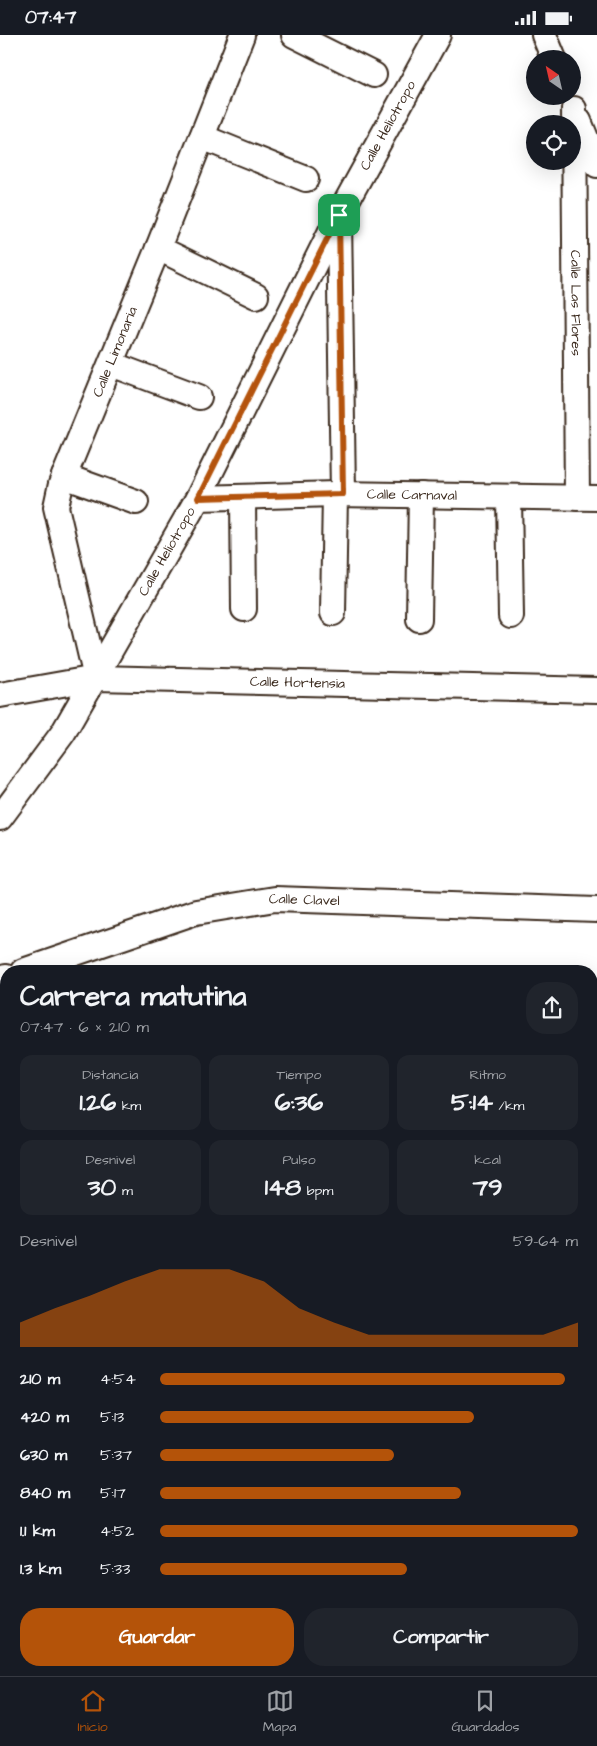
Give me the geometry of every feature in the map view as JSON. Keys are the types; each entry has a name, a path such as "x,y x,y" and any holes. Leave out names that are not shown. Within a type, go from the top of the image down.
{"street":[{"name":"Calle Limonaria","path":"96,678 56,507 64,477 158,249 242,35"},
{"path":"294,35 374,75"},
{"name":"Calle Heliotropo","path":"0,818 63,733 198,498 339,215 438,35"},
{"path":"544,35 550,50"},
{"name":"Calle Las Flores","path":"572,105 587,498"},
{"name":"Calle Las Flores","path":"573,105 597,165"},
{"path":"202,137 306,179"},
{"path":"333,613 339,494 339,215"},
{"path":"158,249 256,295"},
{"path":"111,364 199,397"},
{"path":"64,477 136,502"},
{"name":"Calle Carnaval","path":"198,498 339,494 587,498"},
{"path":"418,619 421,495"},
{"path":"243,497 244,609"},
{"path":"509,497 511,616"},
{"name":"Calle Hortensia","path":"0,695 96,678 597,690"},
{"name":"Calle Clavel","path":"41,965 196,912 276,899 597,911"}],"route":[{"path":"339,215 343,494 198,498 254,385 339,215"}]}
